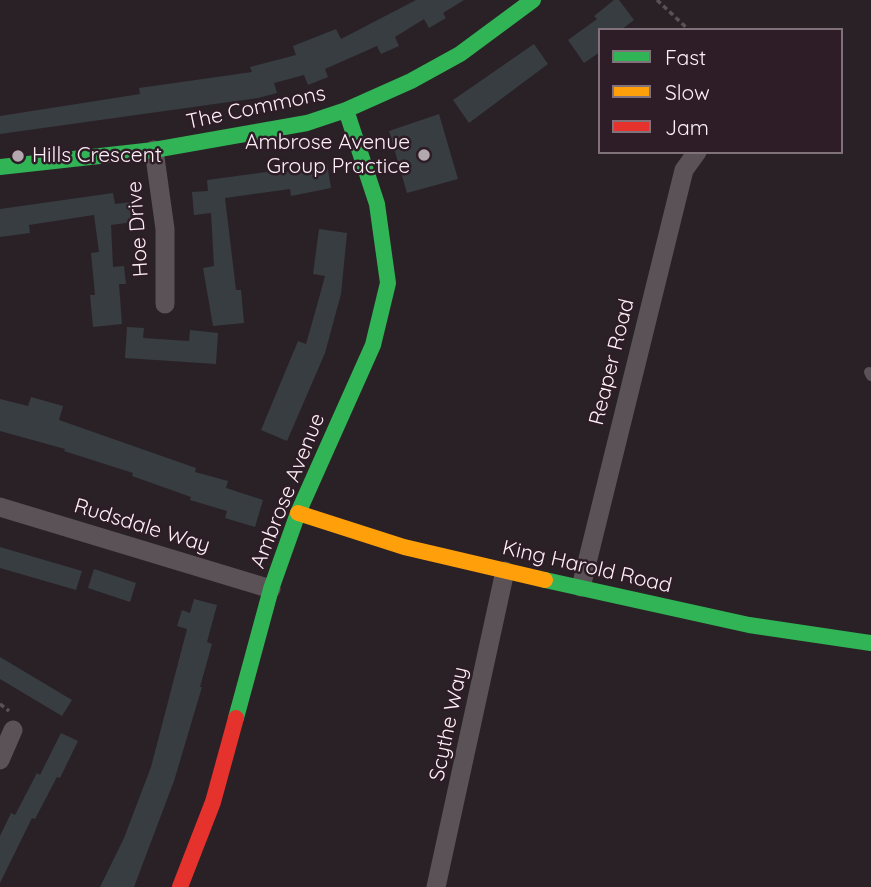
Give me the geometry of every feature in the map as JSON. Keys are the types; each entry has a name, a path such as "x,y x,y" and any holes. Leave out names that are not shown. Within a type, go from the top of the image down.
{"street":[{"name":"The Commons","path":"0,167 154,150 307,123 346,110 411,81 460,54 533,0"},
{"name":"Ambrose Avenue","path":"180,887 213,802 271,589 298,513 373,345 388,283 377,204 346,110"},
{"name":"Hoe Drive","path":"154,150 165,229 164,304"},
{"name":"Reaper Road","path":"580,587 684,170 696,154"},
{"name":"Rudsdale Way","path":"0,507 271,589"},
{"name":"King Harold Road","path":"298,513 404,547 505,571 749,625 871,643"},
{"name":"Scythe Way","path":"436,887 505,571"},
{"path":"0,760 13,730"}],"path":[{"path":"657,0 688,28"}],"building":[{"path":"416,0 464,0 443,13 446,18 429,28 424,19 395,37 399,46 381,54 377,46 325,69 328,77 308,85 304,75 274,83 277,93 258,98 0,134 0,116 140,94 139,88 252,72 250,67 296,55 293,46 336,29 341,39"},
{"path":"614,0 619,0 634,20 624,28 598,28 598,53 584,63 568,40 597,19 594,16"},
{"path":"534,44 548,64 469,123 453,100"},
{"name":"Ambrose Avenue Group Practice","path":"439,114 458,179 407,193 389,131"},
{"path":"327,164 331,188 291,196 290,189 225,198 236,290 241,290 244,323 213,326 203,268 214,266 211,213 194,215 192,192 208,191 207,180 274,171 275,174"},
{"path":"113,193 115,204 131,202 133,222 111,225 113,267 124,266 126,284 119,284 122,324 93,327 90,295 95,295 91,253 99,252 94,215 29,225 30,233 0,237 0,209"},
{"path":"319,229 347,233 341,294 325,353 287,441 261,430 298,341 306,344 325,276 313,274"},
{"path":"127,327 144,328 143,338 189,341 190,330 218,333 216,364 125,358"},
{"path":"31,397 63,406 59,420 196,468 195,472 228,481 226,488 263,500 255,527 225,518 227,511 190,500 191,497 132,476 133,473 64,451 65,449 0,431 0,399 28,406"},
{"path":"0,547 82,571 76,590 0,568"},
{"path":"94,569 136,583 130,602 88,588"},
{"path":"194,599 217,605 207,642 212,644 202,687 174,781 134,887 100,887 124,838 151,767 187,629 177,626 182,610 190,613"},
{"path":"0,657 72,700 62,716 0,679"},
{"path":"61,733 78,741 60,778 57,777 35,819 32,818 0,883 0,836 11,813 15,815 37,773 40,775"}],"traffic: fast":[{"path":"0,167 154,150 307,123 346,110 411,81 460,54 533,0"},
{"path":"236,718 271,589 298,513 373,345 388,283 377,204 346,110"},
{"path":"545,580 749,625 871,643"}],"traffic: slow":[{"path":"298,513 404,547 545,580"}],"traffic: jam":[{"path":"180,887 213,802 236,718"}],"place":[{"name":"Ambrose Avenue Group Practice","path":"424,155"},
{"name":"Hills Crescent","path":"18,156"}]}
